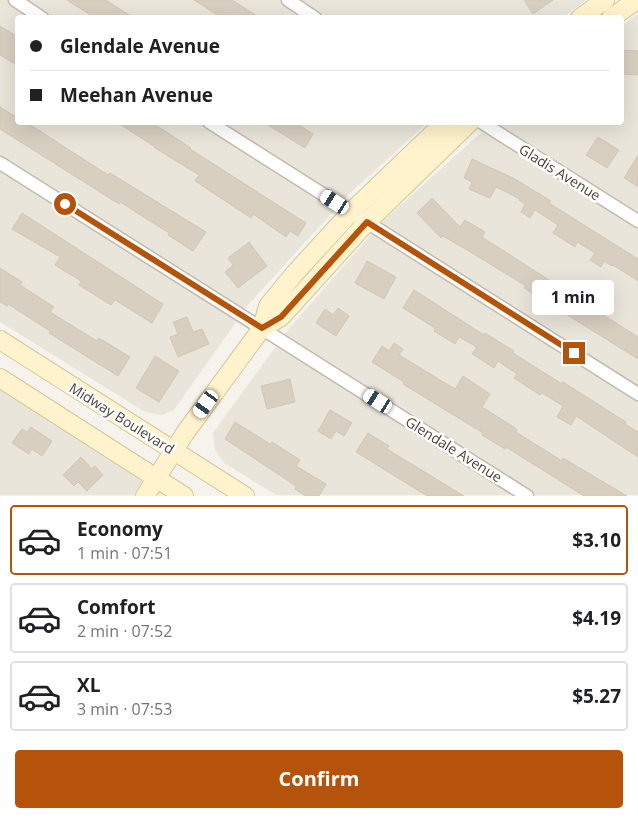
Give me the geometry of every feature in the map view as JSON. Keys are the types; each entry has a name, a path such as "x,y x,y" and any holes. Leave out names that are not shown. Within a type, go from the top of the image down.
{"street":[{"path":"15,0 38,15"},
{"path":"288,0 310,15"},
{"path":"584,15 606,0"},
{"path":"615,15 634,2"},
{"path":"214,125 638,394"},
{"path":"145,496 174,450 262,328 268,306 351,212 443,125"},
{"path":"262,328 281,317 367,222 467,125"},
{"name":"Gladis Avenue","path":"486,125 638,221"},
{"name":"Glendale Avenue","path":"0,163 527,496"},
{"name":"Midway Boulevard","path":"0,340 245,496"},
{"path":"0,379 184,496"}],"shaded area":[{"path":"0,0 586,0 566,15 15,15 15,125 425,125 349,194 248,305 174,410 162,415 145,412 0,322"},
{"path":"638,14 638,495 276,495 224,463 215,450 213,433 287,331 384,220 490,125 624,125 624,24"},
{"path":"0,387 172,495 0,495"}],"building":[{"path":"67,0 106,0 129,15 90,15"},
{"path":"194,0 232,0 255,15 217,15"},
{"path":"524,0 553,0 533,14"},
{"path":"0,26 15,35 15,64 0,55"},
{"path":"624,50 638,51 638,75 624,74"},
{"path":"0,107 15,116 15,125 32,126 108,175 110,173 206,232 193,251 168,235 169,233 120,202 119,204 0,129"},
{"path":"122,125 156,125 306,223 298,236 290,231 286,237 253,214 251,218 195,181 199,175"},
{"path":"268,125 299,125 313,134 305,148"},
{"path":"598,137 619,150 607,168 586,155"},
{"path":"638,155 638,187 624,178"},
{"path":"472,159 515,179 551,201 549,203 638,259 638,281 604,261 601,267 590,260 595,253 577,242 575,247 553,233 558,225 535,210 530,218 521,212 525,204 520,199 496,187 490,198 469,189 472,182 464,178"},
{"path":"432,198 460,227 465,220 485,232 482,237 638,337 638,359 524,288 526,286 443,236 441,238 417,213"},
{"path":"22,213 163,304 152,323 115,300 111,305 79,285 81,281 55,265 60,257 12,229"},
{"path":"249,242 267,266 238,288 225,272 233,265 228,258"},
{"path":"367,261 396,277 384,299 355,283"},
{"path":"0,268 22,282 20,285 54,307 50,312 97,341 99,338 130,357 118,376 49,333 50,331 8,304 7,306 0,302"},
{"path":"414,290 484,335 485,333 514,351 513,353 562,384 563,382 626,422 625,424 638,432 638,457 576,416 571,425 557,417 563,406 542,393 540,395 514,378 517,374 498,361 494,368 472,354 477,347 459,337 455,344 434,331 435,328 403,308"},
{"path":"338,308 349,316 336,336 316,323 325,309 333,315"},
{"path":"187,317 193,332 202,329 209,344 178,357 170,337 178,334 173,322"},
{"path":"394,343 403,349 399,355 455,389 463,376 490,394 482,407 517,429 516,432 562,461 563,458 627,496 584,496 506,447 505,449 482,435 483,433 403,384 404,382 372,362 382,346 389,351"},
{"path":"155,356 179,371 159,402 136,388"},
{"path":"290,379 295,402 267,409 261,386"},
{"path":"330,410 352,423 344,436 336,431 331,439 318,431"},
{"path":"235,422 300,460 296,466 326,484 319,496 305,496 295,489 296,486 225,439"},
{"path":"31,427 52,441 42,456 32,449 29,454 12,443 22,429 27,432"},
{"path":"368,433 389,446 387,449 464,496 427,496 356,452"},
{"path":"81,457 92,469 95,466 103,475 87,491 78,482 74,486 63,475"}],"route":[{"path":"65,204 262,328 281,317 367,222 574,353"}]}
